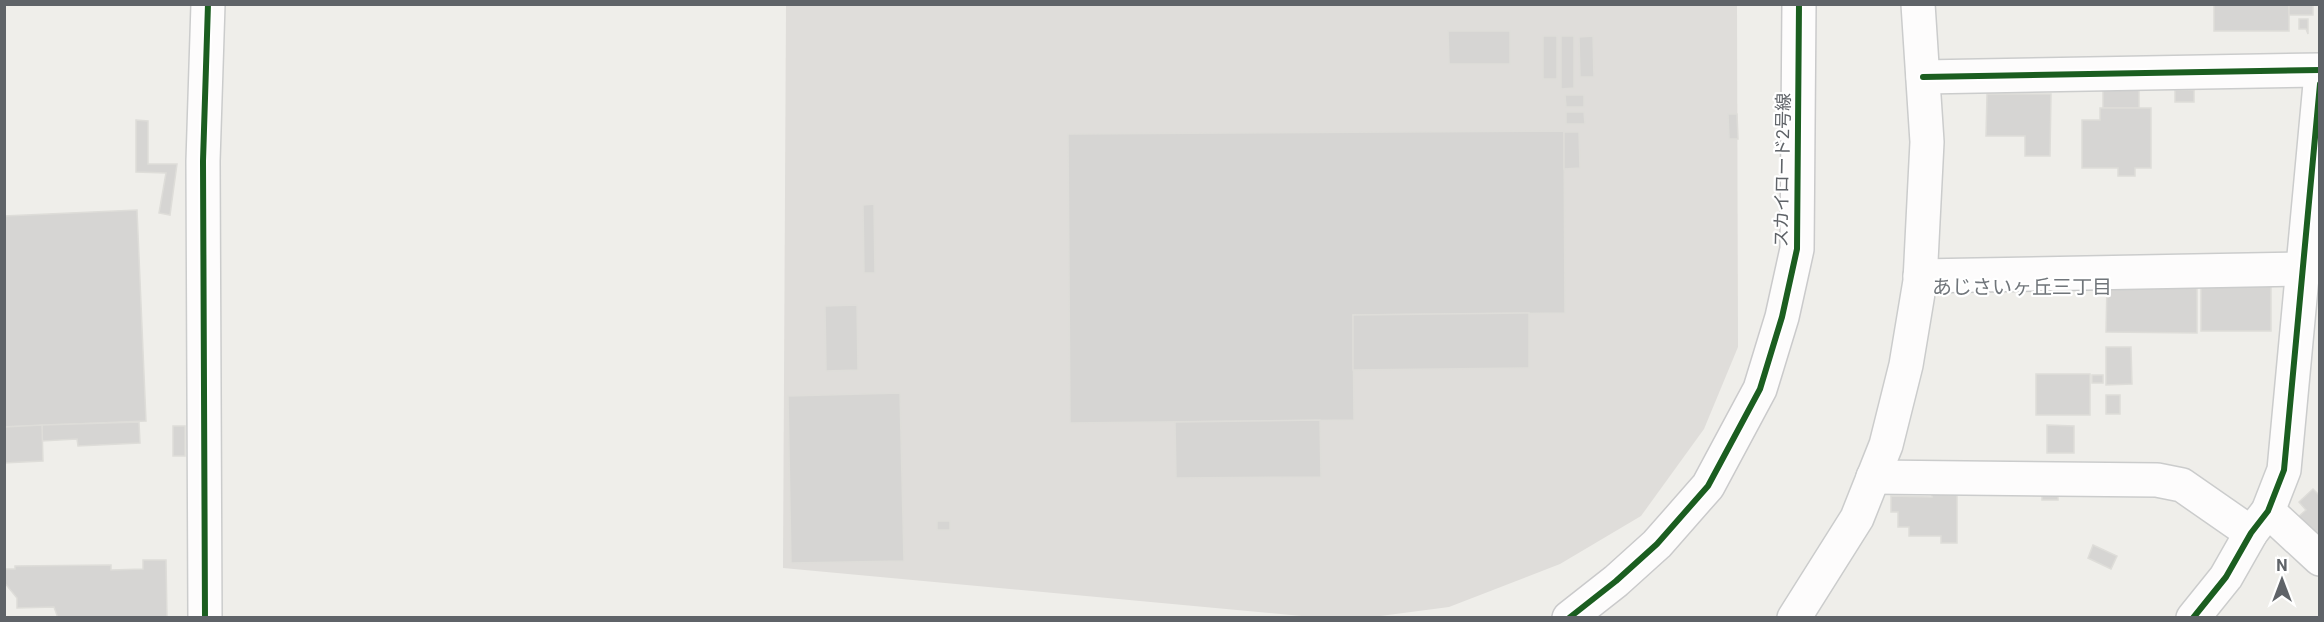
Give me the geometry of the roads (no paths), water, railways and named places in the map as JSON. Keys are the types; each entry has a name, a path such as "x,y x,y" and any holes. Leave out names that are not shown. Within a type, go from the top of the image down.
{"street":[{"path":"205,618 203,161 208,4"},
{"name":"スカイロード2号線","path":"1569,618 1608,588 1657,543 1708,486 1760,389 1782,317 1797,249 1799,4"},
{"path":"1794,618 1857,518 1886,446 1906,365 1920,276 1927,142 1918,4"},
{"path":"1923,77 2319,70"},
{"path":"2193,618 2226,577 2259,522 2284,470 2319,84"},
{"path":"1920,276 2302,269"},
{"path":"1873,477 2157,480 2182,485 2259,522 2319,559"}],"district":[{"name":"あじさいヶ丘三丁目","path":"2022,287"}]}
